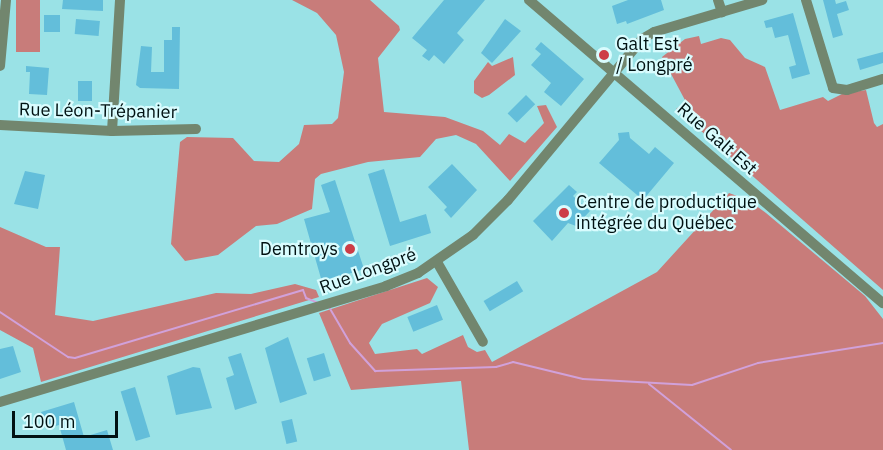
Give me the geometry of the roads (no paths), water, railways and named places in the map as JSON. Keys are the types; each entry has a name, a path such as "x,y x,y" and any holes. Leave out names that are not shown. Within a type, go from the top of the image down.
{"street":[{"path":"0,66 6,0"},
{"path":"112,131 120,0"},
{"name":"Rue Galt Est","path":"529,0 883,303"},
{"path":"718,0 722,12"},
{"name":"Rue Longpré","path":"0,402 386,286 437,262 473,235 508,200 614,72 648,35 762,0"},
{"path":"806,0 828,76 837,90 883,79"},
{"name":"Rue Léon-Trépanier","path":"0,125 112,131 196,129"},
{"path":"437,262 483,342"}],"waterway":[{"path":"0,312 68,357 75,358 303,290 306,298 316,302"},
{"path":"329,307 350,343 375,371 496,367 513,362 583,379 692,385 758,363 883,343"},
{"path":"649,384 731,450"}],"place":[{"name":"Galt Est / Longpré","path":"604,55"},
{"name":"Centre de productique intégrée du Québec","path":"564,213"},
{"name":"Demtroys","path":"350,249"}]}
